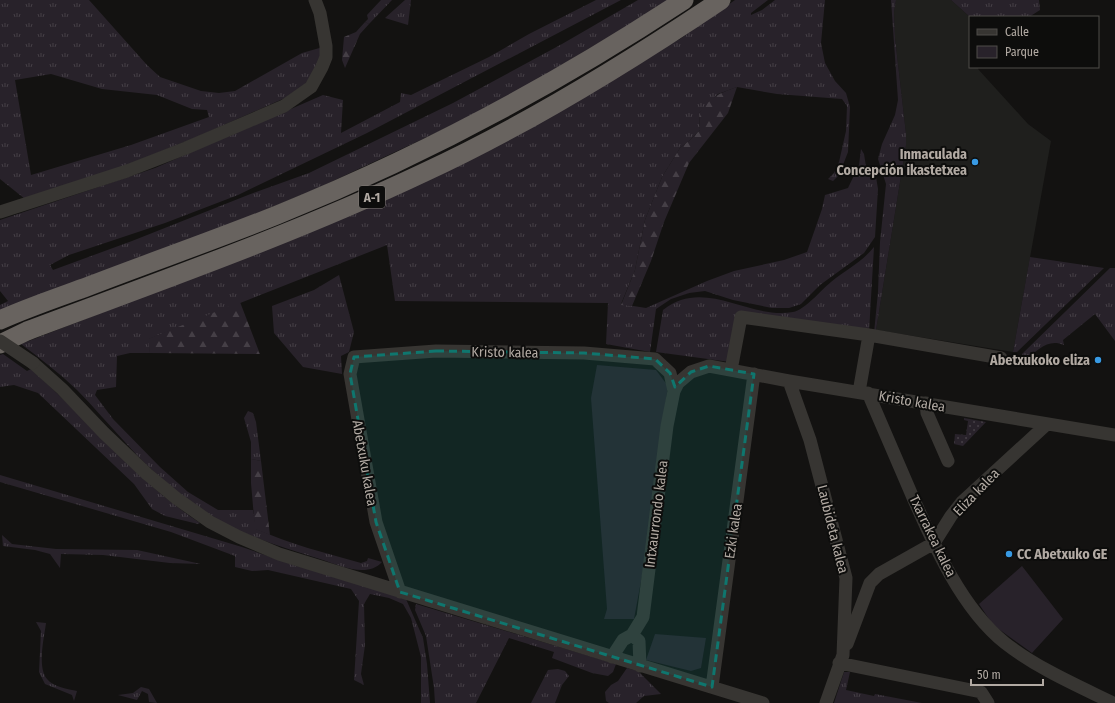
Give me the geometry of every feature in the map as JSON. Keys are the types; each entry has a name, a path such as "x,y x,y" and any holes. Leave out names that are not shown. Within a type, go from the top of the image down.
{"highway":[{"name":"A-1","path":"0,320 277,215 410,156 475,124 590,60 684,0"},
{"name":"A-1","path":"0,342 292,231 425,173 560,101 635,56 721,0"}],"street":[{"path":"0,212 127,171 186,148 284,106 311,87 326,57 326,46 320,13 315,0"},
{"path":"731,370 741,317 869,335 1001,358"},
{"path":"864,392 869,335"},
{"path":"0,342 33,363 62,389 104,433 147,474 176,498 210,522 239,537 280,554 763,703"},
{"name":"Kristo kalea","path":"354,357 436,351 584,353 655,359"},
{"name":"Abetxuku kalea","path":"354,357 350,374 376,522 400,592"},
{"name":"Intxaurrondo kalea","path":"655,359 670,373 674,391"},
{"name":"Kristo kalea","path":"709,366 1115,436"},
{"name":"Intxaurrondo kalea","path":"612,657 623,640 632,634 643,617 667,426 674,391 678,383 691,372 709,366"},
{"name":"Ezki kalea","path":"712,687 754,374"},
{"name":"Laubideta kalea","path":"789,381 810,440 846,578 841,659 826,703"},
{"name":"Txarrakea kalea","path":"864,392 943,563 977,615 1004,642 1043,668 1113,703"},
{"path":"926,403 927,413 948,461"},
{"name":"Eliza kalea","path":"841,659 870,583 879,574 934,543 962,502 1047,424"},
{"path":"632,634 639,641 640,666"},
{"path":"841,659 981,692 988,703"}],"highlighted area":[{"path":"436,351 584,353 655,359 670,373 675,387 691,372 709,366 754,374 712,687 400,592 376,522 350,374 354,357"}],"shaded area":[{"name":"Inmaculada Concepción ikastetxea","path":"896,0 951,0 969,16 969,68 978,68 1028,124 1051,141 1013,352 876,330 906,145 895,38 894,12"}],"green space":[{"path":"0,0 89,0 147,65 160,77 201,91 219,93 235,91 302,53 323,47 317,68 305,84 285,98 192,139 104,174 25,199 0,179","holes":["51,74 102,89 157,95 192,109 207,110 209,117 131,145 31,175 15,80"]},
{"path":"381,0 392,0 369,24 365,22 368,19 367,15"},
{"path":"405,0 411,0 408,25 385,18"},
{"path":"596,0 621,0 367,133 238,195 165,223 69,255 50,265 53,270 309,173 453,103 562,44 638,0 668,0 654,10 489,108 318,188 221,228 0,312 0,305 8,301 0,291 0,220 155,168 323,95 343,100 341,133 400,102 401,93 411,95 489,57 529,34"},
{"path":"735,0 768,0 751,13 751,15 762,10 775,0 825,0 821,43 825,63 835,81 846,93 850,107 848,152 839,175 833,181 828,179 834,173 839,162 846,131 847,106 842,99 777,94 737,87 718,94 699,113 700,130 680,148 662,177 645,220 635,270 621,304 646,308 707,281 734,271 784,260 807,252 822,209 825,195 848,188 859,165 861,149 864,154 867,173 876,177 878,189 875,237 864,253 820,285 801,304 789,308 772,308 733,300 705,291 689,293 671,299 656,309 650,352 606,344 608,303 395,301 387,245 149,339 150,353 130,353 117,356 116,387 97,390 95,395 113,419 160,467 188,492 218,510 253,510 256,529 308,548 361,563 367,561 368,558 382,562 376,567 362,570 337,565 246,534 200,509 181,495 144,462 77,390 21,344 250,255 680,39"},
{"path":"891,0 896,0 894,12 895,38 906,145 876,330 874,333 878,292 880,242 886,184 878,159 882,144 895,115 898,100"},
{"path":"951,0 1039,0 1040,10 1031,16 969,16"},
{"path":"365,22 369,24 360,34 345,68 342,60 344,37 356,32"},
{"path":"737,87 728,113 689,163 664,222 651,261 632,306 621,305 635,270 645,220 662,177 680,148 700,130 699,113 716,96"},
{"path":"874,247 869,332 739,312 730,362 656,352 663,310 679,301 695,298 711,298 776,313 793,312 808,304 831,282 854,266"},
{"path":"1030,257 1104,268 1017,352 1013,352"},
{"path":"1110,268 1115,268 1115,341 1095,314 1063,340 1064,345 1058,343 1048,344 1026,359 1022,354"},
{"path":"339,275 354,332 349,352 341,356 342,374 303,367 274,333 272,306 314,290"},
{"path":"240,302 260,354 150,353 148,339"},
{"path":"3,354 27,371 31,369 133,469 176,506 200,523 198,524 165,516 152,509 134,484 38,393 14,385 0,387 0,355"},
{"path":"597,365 656,370 668,386 642,576 634,619 604,619 607,609 591,398"},
{"path":"248,411 253,413 256,422 261,461 251,459 251,442 244,418"},
{"path":"964,418 986,422 963,446 954,444 955,434 966,435 968,421 964,420"},
{"path":"251,459 261,461 270,535 255,529 251,483"},
{"path":"0,475 242,547 288,563 406,599 423,638 430,703 421,703 421,657 411,618 403,604 389,598 370,594 364,604 365,645 361,674 364,685 354,680 359,601 351,589 268,570 252,571 235,567 235,556 171,532 0,482"},
{"path":"2,535 12,544 56,549 137,550 201,564 170,563 103,555 61,554 60,568 50,554 35,550 3,546"},
{"path":"1022,566 1063,619 1032,653 993,625 979,604"},
{"path":"416,604 616,664 613,672 608,676 592,673 552,658 554,652 509,638 476,703 435,703 426,636 415,610"},
{"path":"36,622 46,623 42,652 42,667 44,674 53,684 77,691 74,701 72,695 45,684 39,672 41,631"},
{"path":"655,634 706,638 701,668 691,671 646,660"},
{"path":"627,668 638,671 661,694 644,696 636,703 609,703 606,701 605,692 611,685 618,681"},
{"path":"558,669 565,671 569,676 562,685 555,703 531,703 548,670"},
{"path":"844,672 850,672 846,690 922,703 834,703"},
{"path":"141,687 149,689 157,703 149,702 148,694 142,691 137,700 118,695 133,693"}],"place":[{"name":"Inmaculada Concepción ikastetxea","path":"975,162"},
{"name":"Abetxukoko eliza","path":"1098,360"},
{"name":"CC Abetxuko GE","path":"1009,554"}]}
